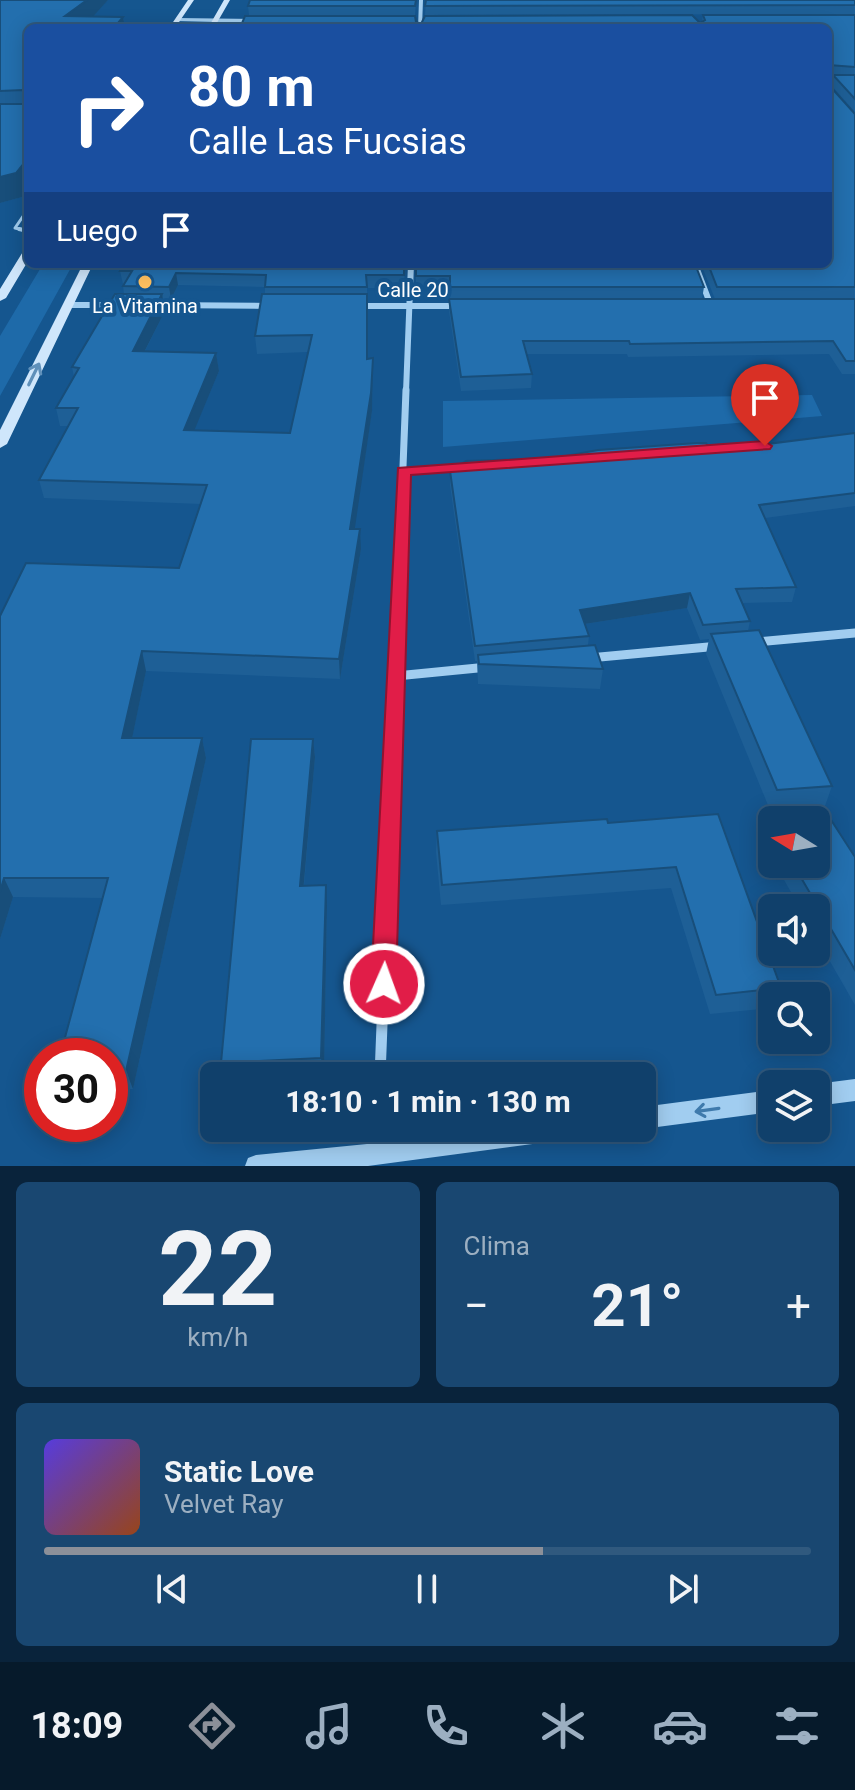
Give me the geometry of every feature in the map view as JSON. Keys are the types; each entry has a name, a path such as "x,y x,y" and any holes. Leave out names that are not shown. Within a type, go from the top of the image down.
{"main road":[{"path":"174,24 191,0"},
{"path":"213,24 227,0"},
{"path":"0,298 24,259"},
{"path":"0,444 86,268"}],"street":[{"path":"420,21 421,0"},
{"path":"174,24 213,24 269,17 182,13"},
{"path":"405,17 420,21 435,17"},
{"path":"381,1062 411,268"},
{"path":"697,268 711,306"},
{"path":"67,305 130,305"},
{"path":"145,305 285,306"},
{"name":"Calle 20","path":"347,306 473,306"},
{"path":"695,306 727,306"},
{"path":"684,451 762,446"},
{"path":"403,471 481,466"},
{"path":"744,643 855,633"},
{"path":"570,659 728,645"},
{"path":"396,676 507,665"},
{"path":"830,1093 855,1090"},
{"path":"656,1116 758,1103"},
{"path":"377,1142 377,1154"},
{"path":"256,1166 466,1142"}],"lane":[{"path":"24,215 15,228 24,230"}],"shaded area":[{"path":"41,268 71,268 0,396 0,336"},
{"path":"812,395 822,416 443,447 443,401"}],"building":[{"path":"0,0 87,0 65,16 123,17 117,24 24,24 24,91 0,91"},
{"path":"250,0 416,0 415,6 248,6"},
{"path":"426,0 855,0 855,5 425,6"},
{"path":"692,15 700,23 705,20 703,15 855,15 855,67 832,65 832,24 421,24 425,16"},
{"path":"245,16 415,16 416,22 421,24 242,24"},
{"path":"833,75 855,75 855,99"},
{"path":"832,88 855,114 855,287 717,287 710,268 832,268"},
{"path":"0,104 24,104 24,163 16,173 0,177"},
{"path":"122,268 404,268 404,275 366,275 367,287 265,287 266,275 176,273 169,287 123,286 132,271 120,271"},
{"path":"416,268 697,268 704,287 450,287 450,276 416,276"},
{"path":"115,294 162,294 133,351 216,353 184,430 290,433 312,335 255,336 262,294 367,294 367,359 373,358 371,393 350,529 360,529 339,659 142,651 122,738 202,738 128,1062 128,1038 65,1038 108,878 4,878 0,892 0,616 26,563 179,568 207,485 39,480 78,408 56,408 79,368 72,367"},
{"path":"449,299 855,299 855,361 846,361 833,341 630,344 629,341 523,341 532,374 461,377"},
{"path":"855,433 855,493 759,505 796,587 736,589 750,621 703,625 690,593 580,610 589,636 475,646 450,471 466,461 555,458 598,450 697,443 706,443 711,451"},
{"path":"759,630 832,786 777,790 711,634"},
{"path":"595,645 603,669 479,664 478,655"},
{"path":"251,739 313,739 300,886 326,885 321,1058 221,1062"},
{"path":"718,814 758,924 758,966 773,966 779,982 758,982 758,990 716,995 676,867 442,885 437,831 607,819 608,823"},
{"path":"830,818 855,857 855,970 830,927 830,894 811,894 801,878 830,878"}],"place":[{"name":"La Vitamina","path":"145,282"}],"route":[{"path":"384,984 403,471 765,446"}]}
